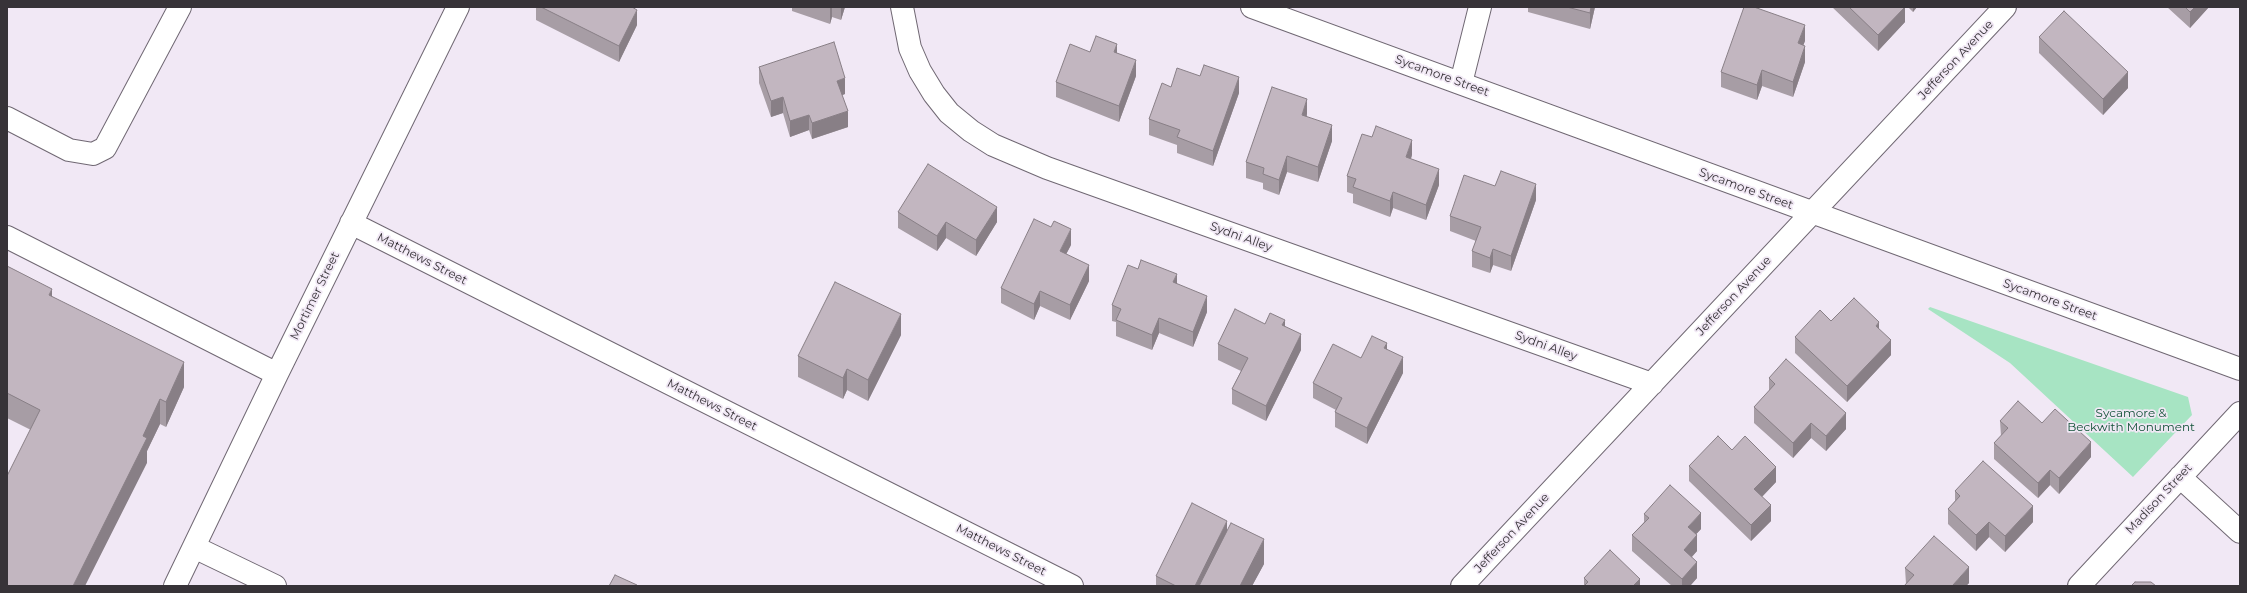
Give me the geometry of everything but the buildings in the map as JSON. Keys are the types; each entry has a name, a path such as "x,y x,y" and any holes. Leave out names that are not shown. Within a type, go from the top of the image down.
{"street":[{"path":"7,118 69,150 93,154 105,148 180,7"},
{"name":"Mortimer Street","path":"175,586 277,374 458,7"},
{"name":"Sydni Alley","path":"902,7 910,48 920,71 934,94 949,113 971,131 993,145 1047,168 1652,384"},
{"name":"Sycamore Street","path":"1252,7 2240,369"},
{"path":"1461,83 1480,7"},
{"name":"Jefferson Avenue","path":"1462,586 2005,7"},
{"name":"Matthews Street","path":"351,223 1072,586"},
{"path":"7,237 277,374"},
{"name":"Madison Street","path":"2079,586 2240,413"},
{"path":"2180,477 2240,532"},
{"path":"194,546 275,586"}],"green space":[{"name":"Sycamore & Beckwith Monument","path":"1930,307 2188,397 2192,415 2133,477 2010,363 1928,309"}]}
